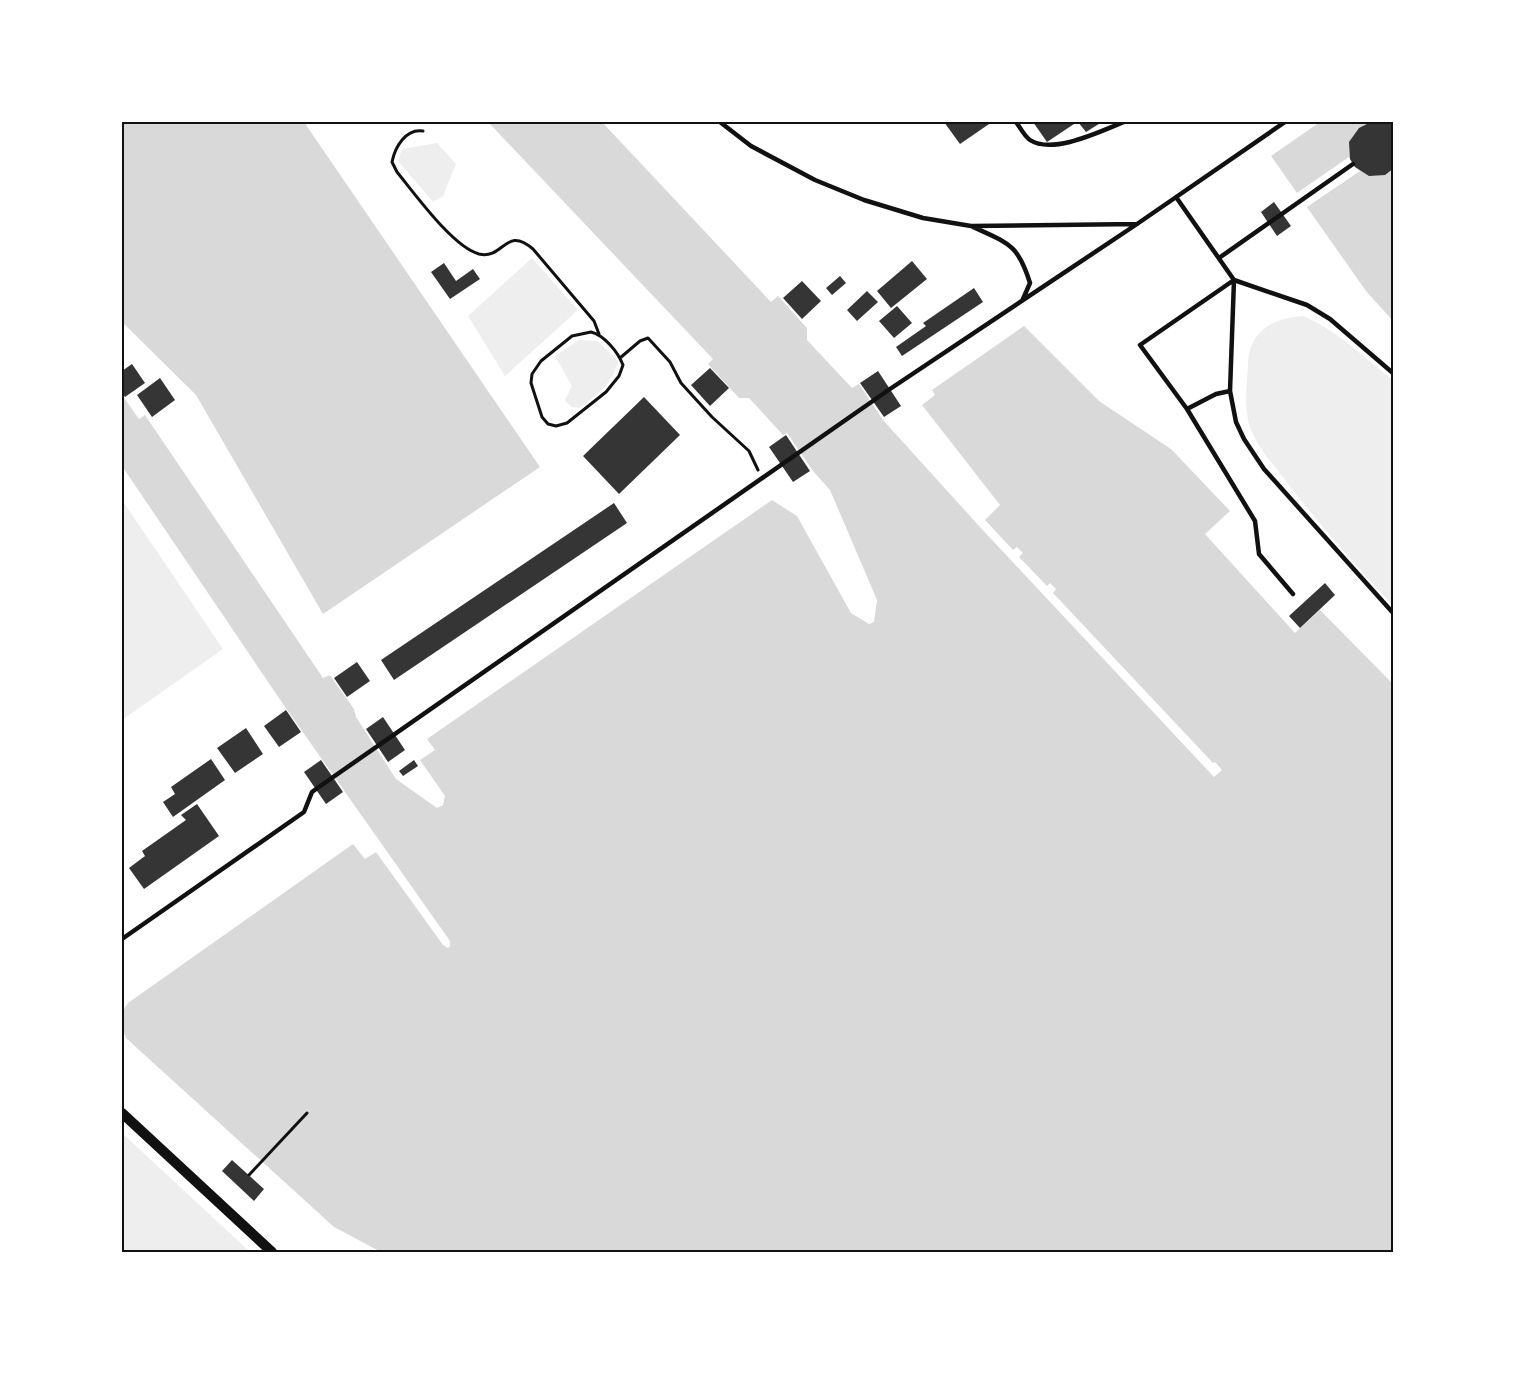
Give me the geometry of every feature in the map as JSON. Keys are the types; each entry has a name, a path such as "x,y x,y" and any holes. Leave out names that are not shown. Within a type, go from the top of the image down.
{"street":[{"path":"122,1113 272,1252"}],"lane":[{"path":"720,122 751,146 815,180 864,200 923,218 971,225 1137,224"},
{"path":"1016,122 1029,140 1044,145 1086,137 1124,122"},
{"path":"122,939 304,812 312,792 871,402 1285,122"},
{"path":"1219,258 1353,164"},
{"path":"1176,197 1234,280 1230,391 1236,422 1244,439 1264,469 1394,614"},
{"path":"971,225 1011,244 1025,265 1030,283 1022,301"},
{"path":"1234,280 1306,305 1330,319 1394,374"},
{"path":"1234,280 1140,345 1186,409 1255,521 1259,554 1293,594"},
{"path":"1186,409 1216,394 1230,391"}],"path":[{"path":"423,131 416,130 407,135 398,145 392,162 397,172 451,235 481,255 493,254 510,241 524,241 594,321 599,334 621,358 623,365 619,376 606,392 567,423 556,426 548,424 542,417 531,383 532,374 572,336 591,332 599,334"},
{"path":"621,358 640,341 648,338 670,362 681,383 712,417 749,451 762,478"},
{"path":"249,1175 307,1113"}],"shaded area":[{"path":"122,122 304,122 540,467 323,614 196,395 122,322"},
{"path":"488,122 602,122 771,302 778,296 807,328 807,340 852,388 859,384 883,420 979,526 1000,505 922,405 935,395 932,390 1024,326 1099,401 1171,449 1230,511 1205,534 1295,633 1320,610 1393,684 1393,1252 381,1252 334,1227 126,1038 121,1019 128,1003 353,844 365,859 376,852 443,945 448,948 450,941 283,704 122,466 122,395 139,419 145,415 323,678 330,675 354,709 356,717 396,779 437,808 443,805 445,796 420,760 435,750 427,739 772,500 797,516 851,613 869,624 874,622 877,600 830,490 813,471 787,433 783,435 749,398 739,398 708,364 713,359"},
{"path":"1320,122 1393,122 1393,321 1366,291 1271,156"},
{"path":"437,143 456,164 443,196 433,202 398,161 402,149"},
{"path":"532,258 578,310 505,376 468,316"},
{"path":"1303,316 1328,329 1393,380 1393,606 1338,545 1270,461 1249,424 1248,364 1253,343 1265,328 1273,323"},
{"path":"579,340 598,341 618,361 608,382 580,408 571,407 565,400 572,386 555,356"},
{"path":"122,500 223,649 122,720"},
{"path":"122,1133 250,1252 122,1252"}],"pier":[{"path":"1349,157 1360,171 1304,209 1294,195"},
{"path":"985,520 1013,550 1017,547 1023,553 1019,557 1047,586 1050,583 1056,589 1053,593 1222,770 1214,777 979,526"}],"building":[{"path":"944,122 992,122 960,144"},
{"path":"1033,122 1077,122 1047,142"},
{"path":"1078,122 1102,122 1086,132"},
{"path":"1379,122 1394,122 1394,168 1385,175 1369,176 1355,167 1350,159 1349,142 1359,128"},
{"path":"1274,202 1291,226 1277,236 1261,212"},
{"path":"912,261 927,279 891,308 877,291"},
{"path":"444,263 456,281 473,269 480,279 450,299 431,272"},
{"path":"840,276 846,283 832,295 826,288"},
{"path":"802,281 821,301 802,319 783,298"},
{"path":"974,288 983,302 902,356 896,347 926,326 923,323"},
{"path":"867,291 878,302 857,321 847,310"},
{"path":"897,306 912,323 894,338 879,321"},
{"path":"132,364 145,383 125,397 122,392 122,371"},
{"path":"710,368 729,388 710,406 691,385"},
{"path":"878,371 901,406 884,417 860,383"},
{"path":"160,378 175,400 152,417 137,395"},
{"path":"644,397 680,435 619,494 583,456"},
{"path":"786,435 810,471 793,482 769,447"},
{"path":"614,503 627,523 394,680 381,660"},
{"path":"1325,583 1335,595 1300,628 1289,616"},
{"path":"357,662 370,681 347,697 334,678"},
{"path":"286,710 301,732 279,747 264,726"},
{"path":"383,717 405,750 388,762 366,729"},
{"path":"246,728 263,754 235,773 217,748"},
{"path":"211,759 225,780 173,817 163,802 175,794 171,787"},
{"path":"321,760 343,792 326,804 304,772"},
{"path":"414,760 418,766 403,776 399,771"},
{"path":"197,804 219,836 144,889 129,868 145,856 142,851 186,820 181,815"},
{"path":"232,1160 264,1189 254,1201 222,1171"}]}
